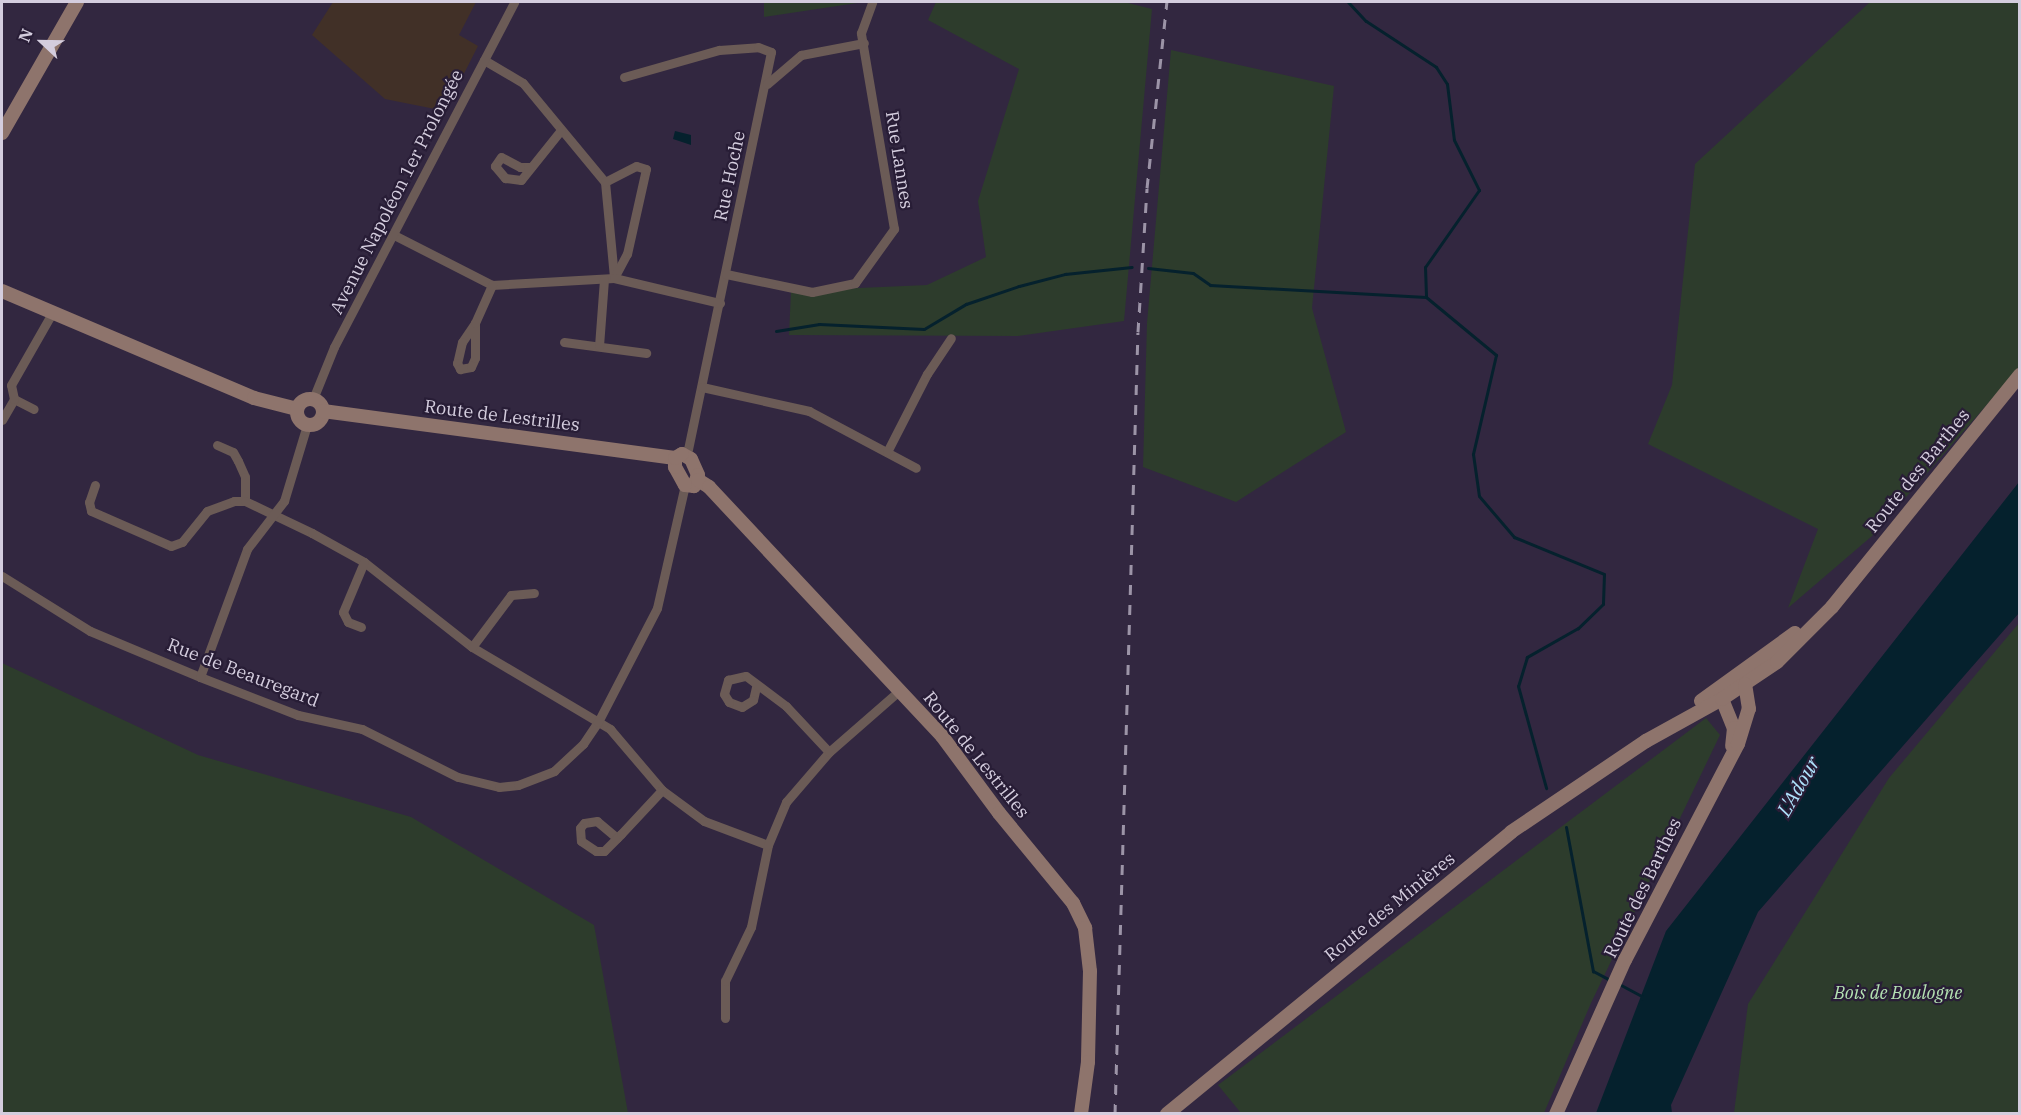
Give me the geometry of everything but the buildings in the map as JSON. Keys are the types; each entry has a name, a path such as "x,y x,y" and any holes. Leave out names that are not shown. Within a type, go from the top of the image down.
{"street":[{"name":"Avenue Napoléon 1er Prolongée","path":"313,399 326,364 514,2"},
{"name":"Rue Lannes","path":"726,274 812,292 855,283 894,229 862,25 872,2"},
{"path":"2,133 75,3"},
{"path":"767,84 801,54 864,43"},
{"name":"Rue Hoche","path":"624,76 719,50 758,47 771,52 767,84 702,387 681,456"},
{"path":"484,60 523,83 605,182 609,278 599,345"},
{"path":"531,167 561,130"},
{"path":"605,182 636,166 646,169 627,254 609,278"},
{"path":"394,235 492,285 609,278 720,303"},
{"path":"475,323 492,285"},
{"path":"2,291 254,398 297,409"},
{"path":"2,420 14,399 11,386 52,313"},
{"path":"887,452 927,374 951,338"},
{"path":"564,342 646,353"},
{"name":"Route des Barthes","path":"1741,681 1806,636 2019,375"},
{"path":"702,387 809,411 916,468"},
{"path":"14,399 34,409"},
{"path":"305,399 313,399 323,411 320,420 307,425 298,417 297,409 305,399"},
{"name":"Route de Lestrilles","path":"323,411 681,456"},
{"path":"200,676 247,549 276,514 293,475 307,425"},
{"path":"218,444 233,452 238,461 245,477 245,501"},
{"path":"681,456 675,467 692,482"},
{"name":"Route de Lestrilles","path":"692,482 709,487 942,736 1080,915 1089,945 1090,970 1088,1062 1081,1113"},
{"name":"Rue de Beauregard","path":"2,576 90,631 298,715 362,729 458,777 499,787 535,780 554,771 583,744 598,722 657,608 692,482"},
{"path":"95,485 89,502 91,511 171,546 182,542 207,511 245,501 276,514 364,562 472,647 598,722 622,739 662,790 704,820 768,845"},
{"path":"361,627 348,622 343,612 364,562"},
{"name":"Route des Barthes","path":"1741,681 1843,590"},
{"path":"472,647 511,595 534,593"},
{"name":"Route des Barthes","path":"1556,1113 1620,975 1738,744 1749,709 1741,681"},
{"name":"Route des Minières","path":"1646,741 1722,699 1741,681"},
{"name":"Route des Minières","path":"1167,1113 1511,832 1646,741 1741,681"},
{"path":"756,687 767,689 780,700 829,752"},
{"path":"725,1018 725,981 751,927 768,845 786,802 829,752 900,690"},
{"name":"Route des Barthes","path":"1722,699 1734,728 1731,754"},
{"path":"617,838 662,790"}],"shaded area":[{"path":"333,2 476,2 459,35 478,46 445,111 385,99 312,35"}],"green space":[{"path":"764,2 864,2 764,17"},
{"path":"936,2 1124,2 1152,9 1124,321 1018,336 789,335 791,291 927,285 986,257 978,201 1019,69 928,20"},
{"path":"1870,2 2019,2 2019,368 1872,536 1788,608 1818,529 1648,444 1672,385 1695,164"},
{"path":"1171,50 1334,86 1312,308 1346,432 1236,502 1143,467 1147,323"},
{"name":"Bois de Boulogne","path":"2019,623 2019,1113 1734,1113 1748,1004 1889,778"},
{"path":"2,663 198,755 411,817 594,925 628,1113 2,1113"},
{"path":"1706,718 1720,735 1591,1003 1544,1113 1241,1113 1218,1085"}],"water":[{"path":"675,131 691,135 691,145 673,139"},
{"name":"L'Adour","path":"2019,482 2019,613 1758,912 1671,1105 1672,1113 1596,1113 1666,931"}],"waterway":[{"path":"1348,2 1366,21 1436,67 1447,84 1454,140 1479,190 1425,267 1426,297 1496,355 1473,454 1479,496 1514,537 1604,574 1603,604 1578,628 1527,657 1518,686 1546,788"},
{"path":"776,331 819,324 924,329 966,304 1019,286 1065,274 1132,267"},
{"path":"1148,268 1193,273 1210,285 1426,297"},
{"path":"1566,827 1593,971 1610,980"},
{"path":"1619,984 1642,996 1642,999"}],"railway":[{"path":"1115,1114 1138,332 1147,188 1167,2"}]}
